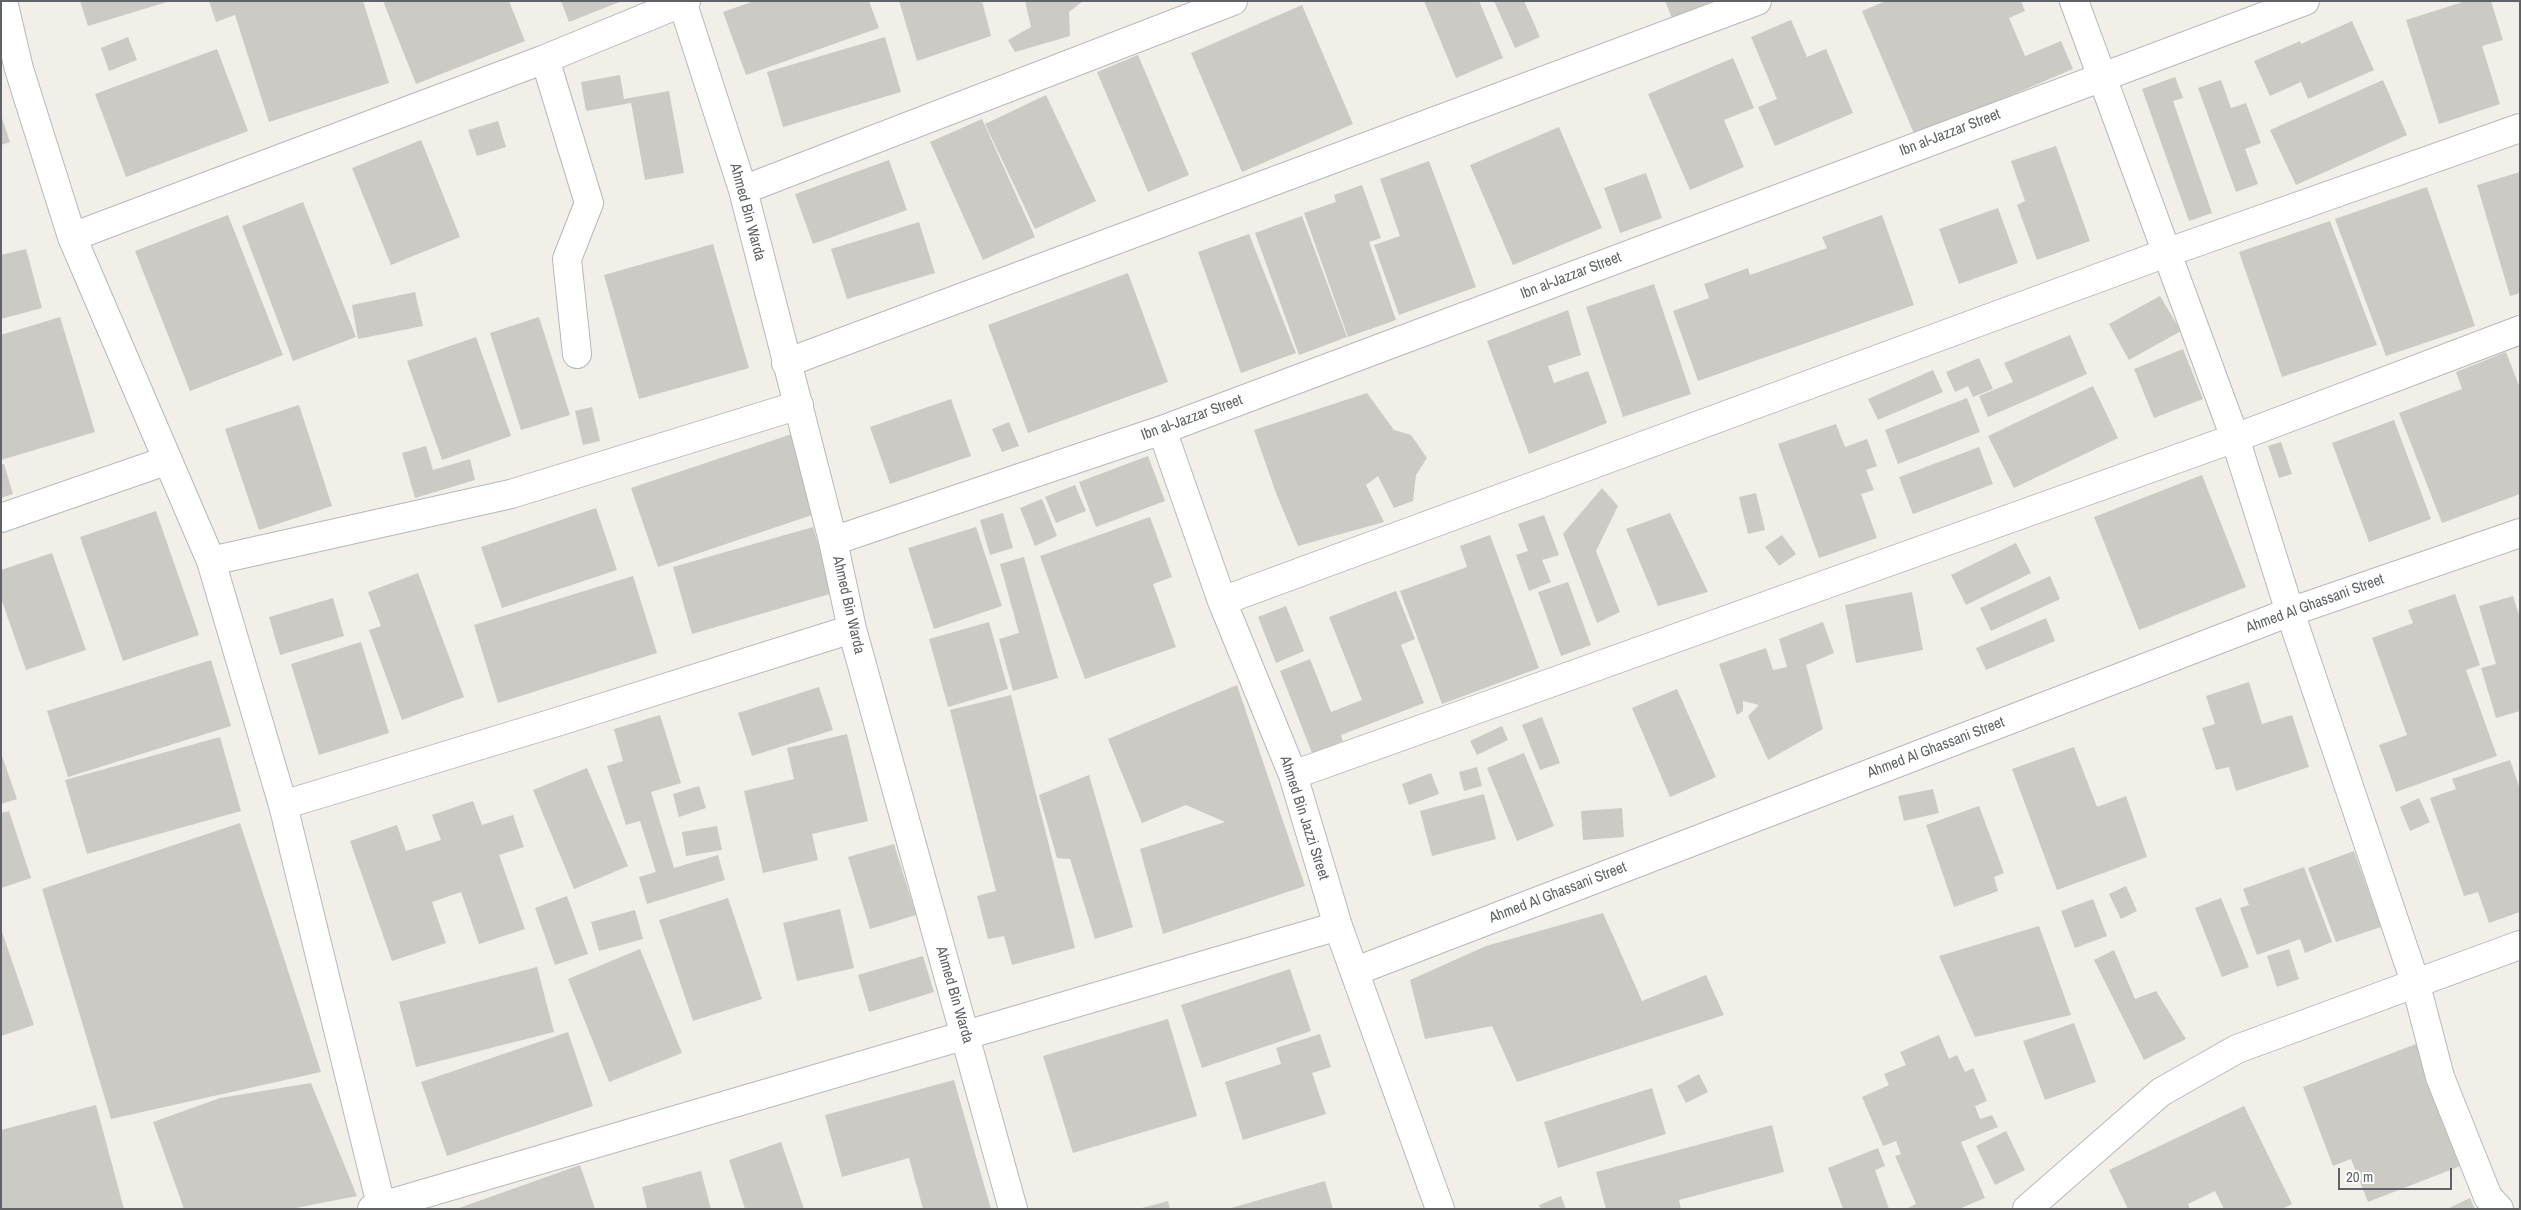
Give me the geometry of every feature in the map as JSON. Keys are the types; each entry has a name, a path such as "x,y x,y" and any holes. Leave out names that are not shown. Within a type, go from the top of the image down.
{"street":[{"path":"3,1 19,69 72,237 211,562 283,804 378,1208 1338,926"},
{"path":"743,190 1233,1"},
{"path":"786,363 1757,1"},
{"path":"2074,1 2235,438 2290,612 2416,985 2440,1077 2488,1197 2499,1209"},
{"name":"Ibn al-Jazzar Street","path":"833,541 1162,430 2305,1"},
{"path":"72,237 545,59 683,2"},
{"name":"Ahmed Bin Warda","path":"683,2 743,190 786,363 799,404 833,541 852,629 1013,1209"},
{"path":"545,59 589,203 567,259 577,354"},
{"path":"1222,601 2166,253 2520,128"},
{"path":"1292,775 2235,438 2520,330"},
{"path":"211,562 511,494 799,404"},
{"name":"Ahmed Bin Jazzi Street","path":"1162,430 1222,601 1292,775 1338,926 1356,971 1440,1209"},
{"path":"1,518 168,460"},
{"name":"Ahmed Al Ghassani Street","path":"1356,971 2290,612 2520,533"},
{"path":"283,804 560,721 852,629"},
{"path":"2027,1209 2162,1092 2237,1049 2520,946"}],"building":[{"path":"80,1 167,1 167,2 88,26"},
{"path":"209,1 363,1 389,83 269,122 235,15 216,22"},
{"path":"383,1 509,1 525,41 416,84"},
{"path":"561,1 622,1 569,22"},
{"path":"754,1 869,1 879,28 746,75 723,12"},
{"path":"899,1 982,1 991,36 917,61"},
{"path":"1025,1 1083,1 1069,12 1070,36 1015,52 1008,40 1031,27"},
{"path":"1424,1 1479,1 1503,58 1456,78"},
{"path":"1494,1 1524,1 1540,37 1515,48"},
{"path":"1665,1 1713,1 1672,18"},
{"path":"1886,1 2021,1 2025,11 2009,18 2025,56 2061,41 2073,69 1915,136 1862,11"},
{"path":"2466,1 2491,1 2503,40 2482,46 2500,104 2439,124 2406,20"},
{"path":"1302,5 1353,124 1242,172 1191,53"},
{"path":"1791,20 1807,57 1826,49 1853,113 1775,146 1758,107 1777,99 1751,37"},
{"path":"2352,21 2374,70 2308,99 2301,82 2270,96 2254,61 2300,41 2301,44"},
{"path":"128,37 137,60 109,71 101,48"},
{"path":"885,37 901,92 783,127 767,72"},
{"path":"217,49 248,131 126,177 95,94"},
{"path":"1138,55 1189,175 1148,192 1097,72"},
{"path":"1733,58 1754,108 1724,120 1744,167 1690,190 1648,94"},
{"path":"620,75 624,99 669,91 684,173 645,180 631,103 586,111 581,82"},
{"path":"2175,77 2183,98 2173,101 2212,213 2189,221 2142,89"},
{"path":"2221,80 2231,108 2246,103 2261,143 2245,149 2258,184 2236,192 2198,88"},
{"path":"2383,80 2407,135 2296,185 2270,130"},
{"path":"1046,95 1096,201 1035,229 985,124"},
{"path":"1,119 10,142 1,145"},
{"path":"982,119 1035,237 983,260 930,142"},
{"path":"498,121 506,147 477,156 468,130"},
{"path":"1559,127 1602,228 1513,265 1470,165"},
{"path":"421,140 460,237 391,265 352,168"},
{"path":"2056,146 2090,241 2037,260 2017,205 2025,201 2011,161"},
{"path":"889,160 907,210 813,244 795,194"},
{"path":"1429,161 1476,287 1399,315 1374,245 1400,236 1380,179"},
{"path":"2520,172 2520,293 2510,296 2477,185"},
{"path":"1646,173 1662,218 1620,233 1604,188"},
{"path":"1362,185 1381,238 1369,242 1396,320 1348,337 1304,213 1336,202 1334,195"},
{"path":"2427,187 2475,326 2386,356 2335,219"},
{"path":"303,202 356,337 293,361 242,226"},
{"path":"1998,208 2018,263 1959,284 1939,229"},
{"path":"228,215 283,355 190,391 135,251"},
{"path":"1882,215 1914,305 1698,381 1673,311 1709,298 1704,284 1748,268 1750,275 1827,248 1822,237"},
{"path":"1302,216 1347,337 1299,355 1255,233"},
{"path":"2330,221 2377,345 2282,377 2239,252"},
{"path":"919,222 935,273 847,299 831,249"},
{"path":"1249,234 1296,353 1241,373 1198,252"},
{"path":"713,244 749,368 639,399 604,275"},
{"path":"26,249 42,308 1,319 1,255"},
{"path":"1128,273 1168,382 1028,433 988,325"},
{"path":"1654,284 1691,394 1623,417 1586,307"},
{"path":"415,292 423,326 358,339 352,305"},
{"path":"2160,296 2181,331 2129,360 2109,324"},
{"path":"1568,310 1581,355 1548,366 1554,383 1588,371 1607,423 1529,454 1487,341"},
{"path":"60,317 95,432 1,460 1,335"},
{"path":"539,317 570,415 521,430 490,333"},
{"path":"2070,335 2087,374 1988,417 1979,396 2013,382 2004,363"},
{"path":"476,337 511,436 442,460 407,361"},
{"path":"2183,349 2203,399 2154,418 2134,369"},
{"path":"2506,352 2520,388 2520,494 2442,523 2399,413 2462,389 2456,372"},
{"path":"1979,358 1993,389 1973,397 1968,386 1955,392 1946,372"},
{"path":"1933,370 1943,392 1878,420 1868,399"},
{"path":"2093,386 2118,438 2014,488 1988,436"},
{"path":"1367,393 1394,430 1411,435 1427,458 1416,475 1413,501 1394,508 1378,476 1366,485 1384,522 1298,546 1276,493 1254,430"},
{"path":"1967,398 1980,432 1898,464 1885,430"},
{"path":"951,399 971,456 890,484 870,427"},
{"path":"299,405 332,506 259,530 225,429"},
{"path":"592,407 600,441 583,445 575,411"},
{"path":"2394,420 2431,519 2369,542 2332,443"},
{"path":"1009,422 1019,446 1002,452 992,429"},
{"path":"1836,424 1845,447 1867,439 1877,466 1866,470 1874,490 1861,494 1877,538 1819,558 1778,444"},
{"path":"792,434 818,513 658,567 631,488"},
{"path":"2281,442 2292,474 2279,478 2268,446"},
{"path":"426,446 433,470 470,459 475,480 415,498 402,453"},
{"path":"1979,447 1993,484 1913,514 1899,477"},
{"path":"1148,456 1165,501 1096,527 1079,482"},
{"path":"4,464 13,494 1,498 1,465"},
{"path":"2202,475 2246,587 2139,630 2094,517"},
{"path":"1075,485 1086,511 1056,523 1045,497"},
{"path":"1602,488 1618,506 1596,551 1620,612 1597,623 1563,534"},
{"path":"1756,493 1765,530 1748,534 1739,497"},
{"path":"1042,499 1057,536 1035,546 1020,508"},
{"path":"596,508 617,570 502,608 481,547"},
{"path":"156,511 199,635 123,661 80,537"},
{"path":"1003,513 1013,548 990,555 980,520"},
{"path":"1670,513 1708,592 1658,606 1626,529"},
{"path":"1544,515 1559,555 1542,560 1551,582 1529,591 1516,555 1528,551 1518,524"},
{"path":"1150,517 1172,577 1153,584 1176,647 1085,679 1040,556"},
{"path":"813,527 833,593 692,634 673,567"},
{"path":"976,527 1002,606 934,629 908,548"},
{"path":"1490,535 1539,668 1442,704 1400,591 1467,567 1460,546"},
{"path":"1782,535 1796,554 1779,566 1765,547"},
{"path":"2016,543 2031,573 1966,605 1951,575"},
{"path":"52,553 86,650 26,670 1,598 1,570"},
{"path":"1024,557 1058,678 1013,691 999,639 1019,633 1000,564"},
{"path":"418,573 464,697 402,720 369,630 381,626 368,592"},
{"path":"633,576 657,653 498,703 474,625"},
{"path":"2050,576 2060,599 1991,631 1980,608"},
{"path":"1568,582 1591,645 1561,656 1538,592"},
{"path":"1396,591 1415,639 1401,645 1424,703 1341,735 1343,741 1312,753 1280,671 1310,659 1331,712 1362,700 1329,617"},
{"path":"1912,592 1923,650 1856,663 1845,605"},
{"path":"2455,594 2480,665 2466,670 2497,756 2396,792 2379,745 2407,735 2372,638 2413,623 2408,610"},
{"path":"2513,596 2520,618 2520,711 2496,718 2481,668 2496,664 2479,606"},
{"path":"333,598 344,636 280,655 269,617"},
{"path":"1286,606 1304,651 1276,663 1258,617"},
{"path":"2046,618 2055,641 1986,670 1976,648"},
{"path":"989,622 1008,689 948,707 929,639"},
{"path":"1823,622 1834,653 1806,665 1823,729 1768,760 1748,716 1759,705 1743,701 1743,711 1737,715 1719,664 1766,648 1773,670 1787,667 1779,639"},
{"path":"361,642 389,733 319,755 291,664"},
{"path":"211,660 231,726 68,777 47,711"},
{"path":"2249,682 2262,724 2292,715 2309,767 2236,791 2229,767 2216,770 2202,728 2215,724 2206,696"},
{"path":"1237,685 1305,886 1163,934 1140,849 1225,822 1186,805 1142,823 1108,739"},
{"path":"819,687 833,730 752,756 738,713"},
{"path":"1677,689 1716,777 1670,797 1632,708"},
{"path":"1011,695 1075,948 1012,965 1004,936 988,939 977,896 996,891 950,710"},
{"path":"660,715 681,783 651,792 674,868 718,855 725,880 647,904 639,877 656,872 640,821 626,825 607,766 623,761 614,729"},
{"path":"1542,717 1560,763 1540,770 1522,725"},
{"path":"1502,726 1508,740 1477,755 1470,741"},
{"path":"847,734 868,821 812,834 818,860 763,873 744,791 794,779 787,748"},
{"path":"220,737 241,811 87,854 65,780"},
{"path":"2074,747 2097,807 2126,796 2147,857 2057,890 2012,769"},
{"path":"1,753 17,799 1,804"},
{"path":"1524,753 1554,826 1517,841 1487,768"},
{"path":"2510,760 2520,789 2520,912 2489,923 2478,892 2464,896 2430,798 2456,789 2452,779"},
{"path":"1477,767 1482,786 1464,791 1459,772"},
{"path":"587,768 628,866 574,889 533,790"},
{"path":"1431,773 1439,794 1409,805 1402,784"},
{"path":"1089,775 1133,927 1095,939 1070,859 1057,858 1039,795"},
{"path":"699,786 706,808 679,817 673,794"},
{"path":"1933,789 1939,813 1904,821 1898,796"},
{"path":"1484,794 1496,839 1432,856 1420,811"},
{"path":"2419,798 2430,822 2410,831 2400,807"},
{"path":"473,801 482,825 513,815 524,847 499,855 525,929 479,944 461,892 432,902 446,943 392,961 350,841 397,825 406,851 441,840 432,815"},
{"path":"1979,806 2004,873 1994,877 1998,891 1954,907 1926,825"},
{"path":"1622,808 1624,837 1583,840 1581,811"},
{"path":"9,811 31,878 1,888 1,813"},
{"path":"240,823 321,1072 111,1119 42,889"},
{"path":"717,826 722,850 686,856 682,832"},
{"path":"894,844 916,915 870,929 848,857"},
{"path":"2354,851 2381,927 2336,942 2308,868"},
{"path":"2304,867 2332,942 2305,953 2300,939 2257,955 2240,908 2249,905 2243,889"},
{"path":"2126,886 2137,911 2121,919 2109,894"},
{"path":"567,896 588,954 555,965 535,908"},
{"path":"728,898 762,999 693,1021 659,920"},
{"path":"2221,898 2249,967 2222,977 2195,908"},
{"path":"2093,899 2107,936 2075,948 2061,911"},
{"path":"840,909 854,968 797,981 783,923"},
{"path":"635,910 643,939 599,951 591,922"},
{"path":"1603,913 1642,1001 1706,975 1724,1015 1517,1082 1492,1026 1425,1039 1410,980 1486,946"},
{"path":"2039,926 2071,1015 1975,1037 1939,956"},
{"path":"1,929 34,1025 1,1036"},
{"path":"640,949 682,1053 609,1082 568,979"},
{"path":"2289,949 2299,979 2277,987 2267,956"},
{"path":"2114,950 2135,999 2156,991 2186,1039 2144,1060 2094,960"},
{"path":"923,956 934,992 869,1012 858,975"},
{"path":"537,967 554,1032 416,1067 399,1002"},
{"path":"1290,969 1311,1031 1202,1068 1181,1005"},
{"path":"1168,1019 1197,1116 1073,1153 1043,1056"},
{"path":"2074,1023 2096,1082 2045,1100 2023,1041"},
{"path":"568,1032 593,1106 447,1156 421,1082"},
{"path":"1320,1034 1331,1067 1312,1073 1326,1114 1243,1140 1225,1082 1281,1064 1276,1048"},
{"path":"1939,1035 1949,1059 1957,1055 1965,1072 1973,1068 1987,1101 1975,1106 1980,1119 1992,1115 1998,1127 1961,1142 1985,1198 1959,1209 1906,1209 1916,1204 1895,1156 1901,1154 1896,1141 1883,1146 1862,1097 1889,1085 1884,1074 1906,1065 1900,1052"},
{"path":"2416,1044 2463,1165 2368,1202 2351,1159 2333,1166 2303,1087"},
{"path":"1699,1074 1708,1092 1686,1103 1677,1086"},
{"path":"954,1080 991,1209 923,1209 909,1158 842,1177 825,1115"},
{"path":"311,1083 357,1196 291,1209 184,1209 153,1122 220,1098"},
{"path":"1652,1088 1666,1134 1558,1168 1544,1122"},
{"path":"96,1105 124,1209 1,1209 1,1130"},
{"path":"2244,1106 2292,1204 2282,1209 2224,1209 2215,1191 2188,1204 2190,1209 2128,1209 2109,1170"},
{"path":"1772,1125 1784,1172 1679,1200 1681,1209 1606,1209 1596,1172"},
{"path":"2006,1131 2025,1170 1995,1185 1976,1146"},
{"path":"781,1142 804,1209 745,1209 729,1160"},
{"path":"1878,1148 1885,1166 1875,1170 1889,1209 1843,1209 1828,1168"},
{"path":"580,1165 595,1209 459,1209 459,1208"},
{"path":"701,1171 711,1209 647,1209 642,1187"},
{"path":"1325,1181 1333,1209 1231,1209 1231,1208"},
{"path":"1561,1196 1566,1209 1541,1209 1539,1205"},
{"path":"2470,1198 2475,1209 2447,1209"},
{"path":"1168,1201 1170,1209 1142,1209 1142,1208"}]}
